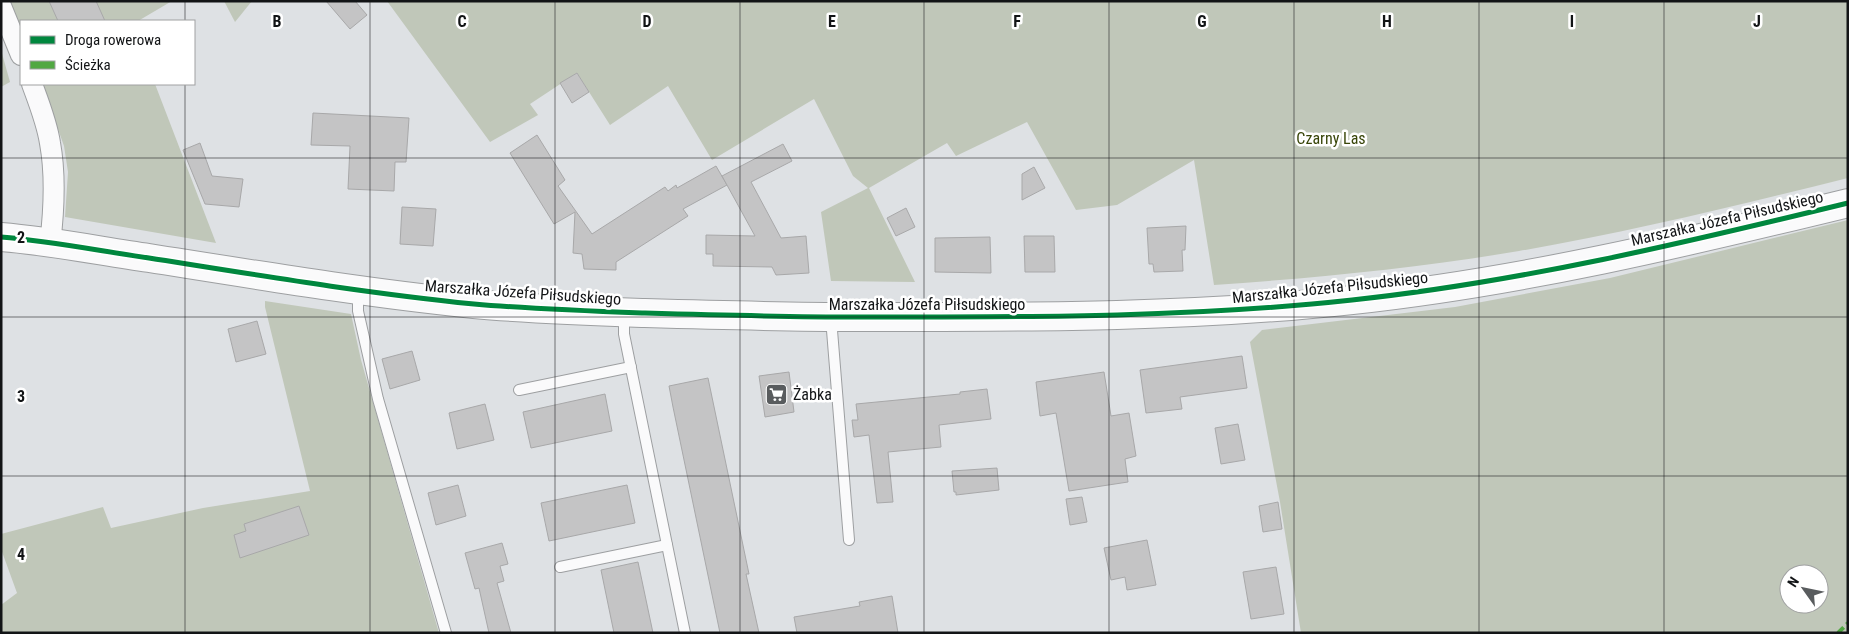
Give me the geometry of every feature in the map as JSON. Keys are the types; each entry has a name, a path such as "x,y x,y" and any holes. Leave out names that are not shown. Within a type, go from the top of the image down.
{"street":[{"path":"1,6 20,53"},
{"path":"32,85 47,128 54,170 50,244"},
{"name":"Marszałka Józefa Piłsudskiego","path":"1,237 358,290 512,307 831,317 1177,313 1353,300 1496,280 1604,260 1848,203"}],"lane":[{"path":"358,290 358,311 378,399 446,633"},
{"path":"624,312 624,334 630,367 685,633"},
{"path":"831,317 850,540"},
{"path":"519,390 630,367"},
{"path":"560,567 667,545"}],"green space":[{"path":"10,1 172,1 140,20 20,20 20,34"},
{"path":"224,1 252,1 235,22"},
{"name":"Czarny Las","path":"387,1 1848,1 1848,178 1643,227 1561,244 1443,263 1367,272 1214,285 1194,160 1117,205 1076,210 1027,122 956,156 947,143 869,188 915,282 831,281 821,212 868,188 853,176 814,99 712,160 668,86 610,125 577,73 530,104 538,115 490,142"},
{"path":"1,50 10,82 1,87"},
{"path":"42,85 155,85 216,243 65,217 68,172 64,146"},
{"path":"1848,220 1848,633 1301,633 1280,502 1250,342 1262,330 1455,307 1610,278"},
{"path":"265,301 351,314 361,360 439,633 1,633 1,605 17,593 1,549 1,534 103,507 111,528 203,508 310,491"}],"building":[{"path":"49,1 96,1 105,20 58,20"},
{"path":"326,1 355,1 367,15 350,29"},
{"path":"577,73 589,92 572,103 560,83"},
{"path":"313,113 409,118 406,162 395,162 394,191 348,189 350,146 311,145"},
{"path":"537,135 565,180 558,186 592,234 665,187 668,191 676,185 677,188 716,166 727,185 683,209 688,216 616,262 616,270 584,269 582,254 573,253 575,212 554,224 510,153"},
{"path":"200,143 212,176 243,179 239,207 205,204 183,150"},
{"path":"783,144 792,161 751,182 781,238 806,236 809,273 776,275 772,267 713,266 713,254 706,254 706,235 755,236 722,176"},
{"path":"1034,167 1045,188 1022,200 1022,174"},
{"path":"402,207 436,209 433,246 400,244"},
{"path":"906,208 915,227 896,236 887,218"},
{"path":"1186,226 1185,250 1182,250 1183,271 1154,272 1153,264 1149,264 1147,228"},
{"path":"1024,236 1054,236 1055,272 1025,272"},
{"path":"990,237 991,273 935,272 935,238"},
{"path":"257,321 266,354 236,362 228,329"},
{"path":"412,351 420,380 390,389 382,359"},
{"path":"1242,356 1247,388 1180,397 1182,409 1146,413 1140,370"},
{"name":"Żabka","path":"789,372 794,412 765,417 759,376"},
{"path":"1104,372 1111,416 1129,413 1136,456 1125,459 1128,482 1069,491 1056,413 1040,416 1036,382"},
{"path":"708,378 749,574 746,574 759,633 720,633 673,407 669,386"},
{"path":"987,389 991,419 939,425 941,447 888,452 893,502 877,503 869,435 854,437 852,420 858,420 856,404 960,394 960,392"},
{"path":"605,394 612,431 531,448 523,412"},
{"path":"485,404 494,440 457,449 449,413"},
{"path":"1238,424 1245,460 1221,464 1215,428"},
{"path":"997,468 999,490 956,495 956,492 954,492 952,471"},
{"path":"458,485 466,516 436,525 428,493"},
{"path":"627,485 635,523 549,541 541,503"},
{"path":"1082,497 1087,522 1070,525 1066,499"},
{"path":"1278,502 1282,529 1263,532 1259,506"},
{"path":"299,506 309,535 240,558 234,535 246,531 244,524"},
{"path":"1147,540 1156,585 1127,590 1125,577 1111,580 1104,548"},
{"path":"502,543 508,564 500,566 504,581 497,583 511,633 489,633 479,588 475,589 465,553"},
{"path":"638,562 653,633 614,633 601,570"},
{"path":"1276,567 1284,614 1251,619 1243,572"},
{"path":"892,596 898,633 797,633 794,617 860,606 859,602"}],"marked path":[{"path":"1838,633 1848,623"}],"cycle path":[{"path":"1,237 352,289 433,300 516,307 579,311 803,317 1105,315 1290,306 1352,300 1477,283 1663,247 1848,203"}],"place":[{"name":"Żabka","path":"777,394"}]}
